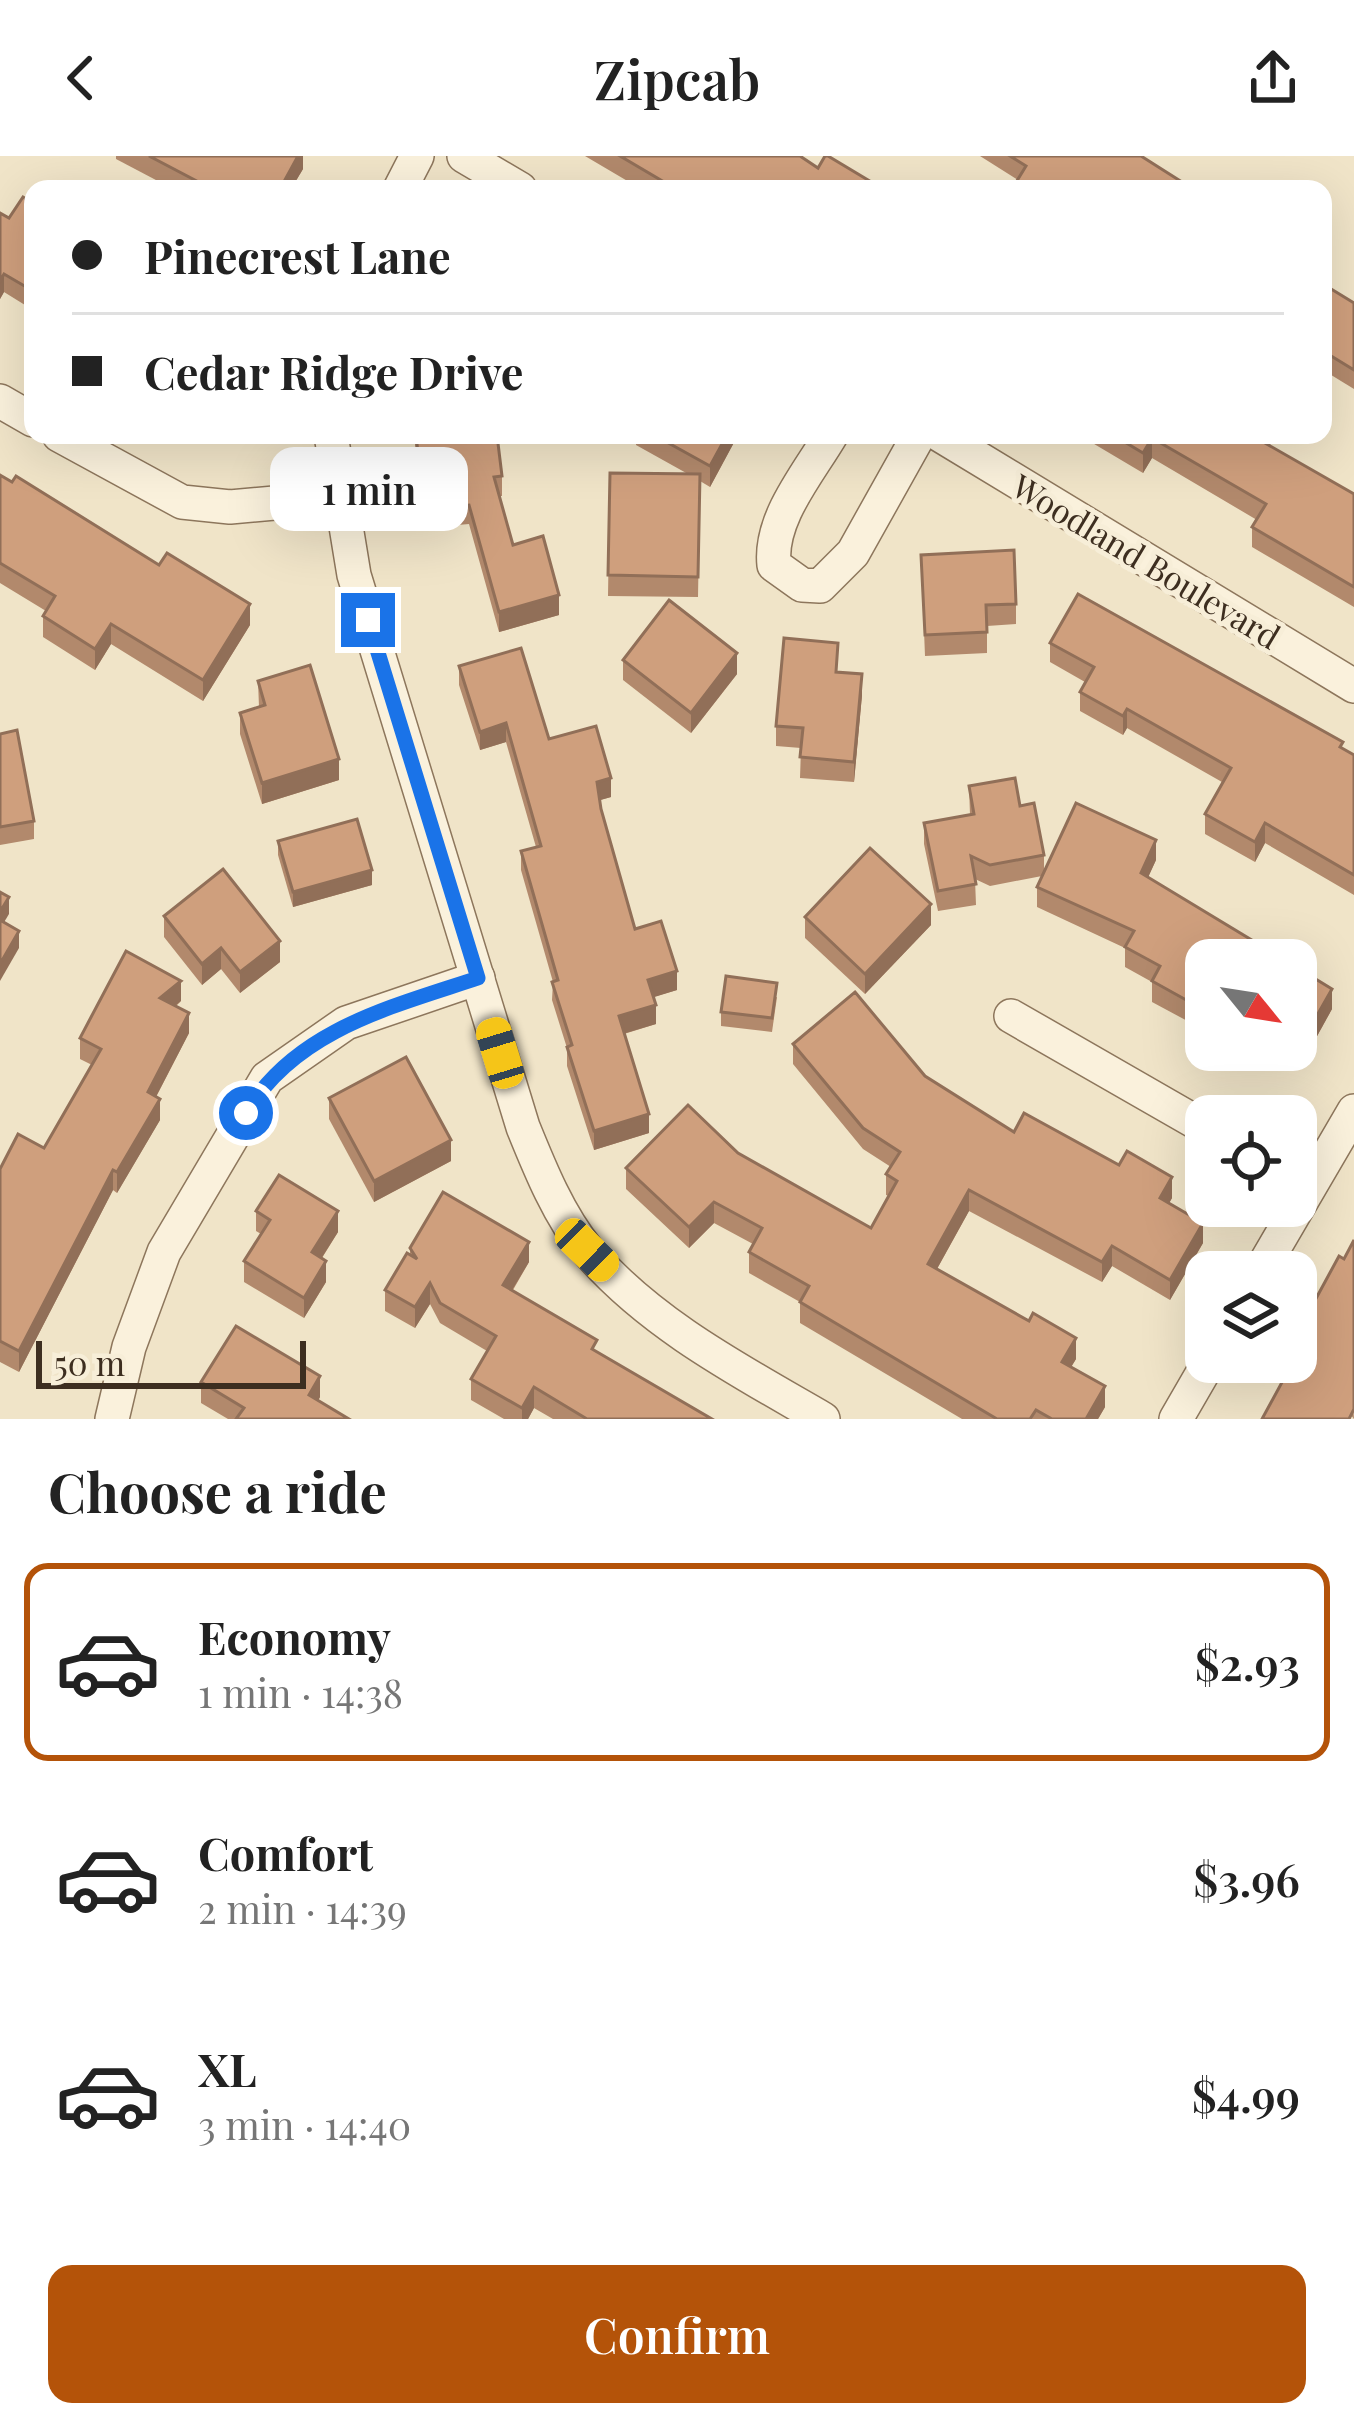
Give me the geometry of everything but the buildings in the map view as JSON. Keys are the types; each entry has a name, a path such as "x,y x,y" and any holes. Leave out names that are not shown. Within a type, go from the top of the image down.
{"street":[{"path":"464,156 505,180"},
{"path":"76,444 182,502 230,507 340,497"},
{"path":"332,444 354,575 523,1127 545,1181 587,1250 646,1306 823,1419"},
{"path":"826,444 777,527 772,546 774,566 802,585 820,586 853,553 914,444"},
{"name":"Woodland Boulevard","path":"955,444 1354,686"},
{"path":"112,1419 129,1347 164,1252 267,1078 346,1023 478,978"},
{"path":"1011,1016 1185,1116"},
{"path":"1317,1162 1354,1111"},
{"path":"1176,1419 1197,1383"}],"route":[{"path":"246,1113 267,1078 346,1023 478,978 368,620"}]}
